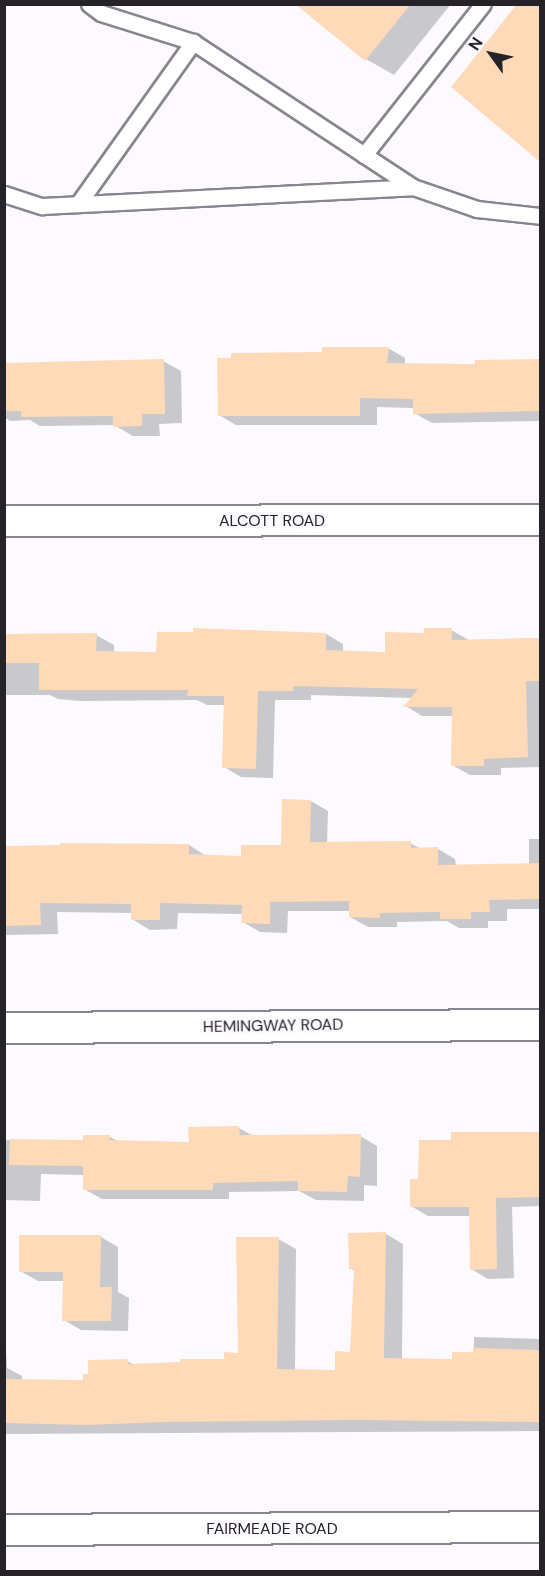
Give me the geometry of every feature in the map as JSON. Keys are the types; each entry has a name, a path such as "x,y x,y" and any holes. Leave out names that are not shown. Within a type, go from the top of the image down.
{"street":[{"name":"ALCOTT ROAD","path":"4,521 540,520"},
{"name":"HEMINGWAY ROAD","path":"4,1028 540,1025"},
{"name":"FAIRMEADE ROAD","path":"4,1530 540,1527"}],"lane":[{"path":"89,4 101,13 193,42 413,187 477,209 540,216"},
{"path":"364,155 483,4"},
{"path":"78,204 193,42"},
{"path":"4,194 42,206 413,187"}],"building":[{"path":"295,4 411,4 365,61"},
{"path":"517,4 540,4 540,162 451,87"},
{"path":"322,347 389,347 387,363 475,364 475,360 540,359 540,411 413,414 413,399 360,398 360,416 218,416 217,358 231,358 231,353 322,352"},
{"path":"164,359 165,414 142,414 142,426 113,427 113,416 21,417 21,411 4,411 4,363"},
{"path":"193,628 326,633 326,650 385,652 385,632 424,633 424,628 452,628 452,640 540,638 540,681 526,681 528,757 484,759 484,766 451,766 452,707 403,707 418,689 293,686 293,691 258,691 256,769 222,768 224,696 187,696 188,690 39,690 39,663 4,663 4,634 97,633 96,651 156,652 157,632 193,632"},
{"path":"282,799 311,800 310,842 411,841 411,848 438,847 438,865 540,863 540,899 489,900 490,912 471,912 471,919 440,919 440,912 380,913 380,918 349,917 349,901 270,902 270,924 241,923 242,905 160,903 160,920 131,920 131,904 40,903 41,925 4,926 4,846 60,845 60,843 189,844 189,854 241,856 241,845 281,845"},
{"path":"239,1126 240,1135 361,1134 360,1177 348,1176 347,1192 298,1191 298,1181 213,1183 213,1190 83,1190 83,1166 9,1165 10,1139 83,1140 83,1135 110,1135 110,1140 189,1142 188,1127"},
{"path":"451,1132 540,1132 540,1197 496,1198 497,1269 470,1270 469,1207 410,1207 410,1179 418,1179 419,1140 451,1140"},
{"path":"386,1232 384,1358 452,1359 452,1352 473,1352 473,1348 540,1350 540,1422 358,1420 85,1425 4,1423 4,1379 83,1380 83,1374 88,1374 88,1360 127,1359 128,1364 180,1362 180,1359 224,1359 224,1352 238,1353 236,1237 279,1237 277,1369 335,1370 335,1351 350,1352 354,1269 349,1269 348,1233"},
{"path":"19,1235 101,1235 100,1287 112,1287 111,1321 62,1321 63,1272 19,1272"}]}
